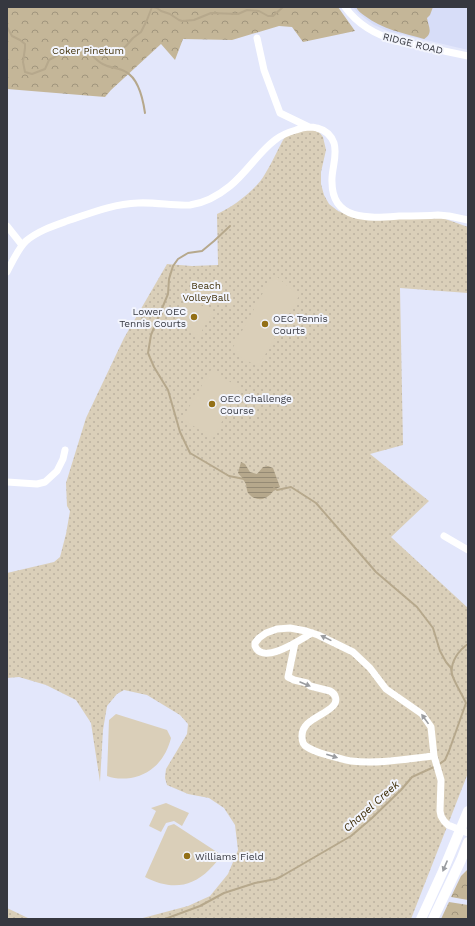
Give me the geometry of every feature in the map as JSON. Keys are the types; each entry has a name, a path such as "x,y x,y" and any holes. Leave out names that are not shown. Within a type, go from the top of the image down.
{"main road":[{"path":"421,919 443,871 464,831 468,812"},
{"path":"433,919 468,842"}],"street":[{"name":"RIDGE ROAD","path":"345,7 364,26 385,37 396,41 468,56"},
{"path":"257,38 264,70 280,113 309,126 325,131 334,143 336,153 332,175 332,186 338,203 346,211 355,216 367,217 438,215 468,220"},
{"path":"7,272 22,245 31,237 44,230 111,206 139,203 159,203 184,206 202,203 233,183 275,140 288,133 309,126"},
{"path":"7,226 22,245"},
{"path":"7,482 37,484 45,482 57,471 63,460 65,450"},
{"path":"444,536 468,550"},
{"path":"312,633 285,649 268,653 258,652 255,646 255,643 259,638 266,634 277,629 290,628 312,633 328,639 353,652 370,668 386,689 422,714 431,727 434,756 440,780 440,816 448,825 464,831"},
{"path":"295,643 288,677 307,683 310,686 333,692 336,696 334,705 313,719 304,728 302,742 305,746 313,751 350,761 389,762 434,756"}],"shaded area":[{"path":"353,7 468,7 468,50 388,31 374,25 358,13"},
{"path":"241,462 245,464 250,472 257,474 263,467 268,466 273,468 280,487 263,499 258,499 252,496 248,493 245,482 238,473"}],"green space":[{"name":"Coker Pinetum","path":"7,7 338,7 355,31 303,42 292,27 279,26 232,40 183,39 175,60 161,44 105,97 7,89"},
{"path":"356,7 433,7 427,18 430,32 424,39 401,33 378,24 365,16"},
{"name":"Beach VolleyBall","path":"306,128 319,132 323,137 326,150 321,172 321,184 324,195 329,204 338,211 353,217 437,216 468,227 468,293 400,288 403,445 370,454 429,501 391,537 468,608 468,773 411,919 139,919 188,906 210,896 228,874 238,850 235,825 224,808 209,798 188,794 167,785 165,778 166,769 187,734 188,724 180,715 147,695 124,690 117,694 107,706 103,730 100,782 91,723 76,700 46,685 19,677 7,678 7,573 54,562 60,557 70,511 67,506 66,483 86,418 124,338 167,264 192,266 218,265 217,214 237,202 256,186 268,170 286,136"},
{"name":"OEC Tennis Courts","path":"276,276 299,296 258,367 231,351 270,280 273,281"},
{"path":"196,278 203,282 195,295 189,291"},
{"name":"Beach VolleyBall","path":"205,284 212,288 205,300 198,296"},
{"path":"215,290 221,294 214,306 207,302"},
{"name":"Lower OEC Tennis Courts","path":"188,299 213,311 199,336 176,322"},
{"name":"OEC Challenge Course","path":"211,370 240,388 213,438 182,419"},
{"path":"116,714 167,730 171,738 166,752 157,764 146,773 131,778 122,779 107,776 109,720"},
{"path":"166,803 189,813 182,826 174,821 166,823 161,832 149,826 156,811 151,808"},
{"name":"Williams Field","path":"174,824 220,854 219,858 209,870 194,881 178,885 162,884 145,877 168,826"},
{"path":"468,869 468,900 451,897 461,876"},
{"path":"449,902 468,905 468,919 441,919"},
{"path":"7,908 30,919 7,919"}],"waterway":[{"path":"152,7 170,14 182,21 194,20 211,13 238,14 247,10 259,11 268,16 273,16 283,7"},
{"path":"7,27 12,36 25,44 23,62 25,72 32,74 45,69 49,60 69,49 87,50 103,55 116,52 126,46 141,32 152,7"},
{"path":"88,52 103,64 124,71 134,79 140,90 145,113"},
{"path":"230,226 202,251 188,253 178,259 173,266 169,279 168,294 151,335 148,353 154,367 168,390 180,432 190,453 229,476 244,479"},
{"path":"274,488 277,490 291,487 316,503 376,572 417,607 433,628 440,651 451,668 452,675"},
{"name":"Chapel Creek","path":"438,765 445,760 466,703 454,680 452,665 461,650 468,644"},
{"name":"Chapel Creek","path":"165,919 200,906 224,893 282,876 351,836 401,790 412,777 434,767"}],"place":[{"name":"Lower OEC Tennis Courts","path":"194,317"},
{"name":"OEC Tennis Courts","path":"265,324"},
{"name":"OEC Challenge Course","path":"212,404"},
{"name":"Williams Field","path":"187,856"}]}
